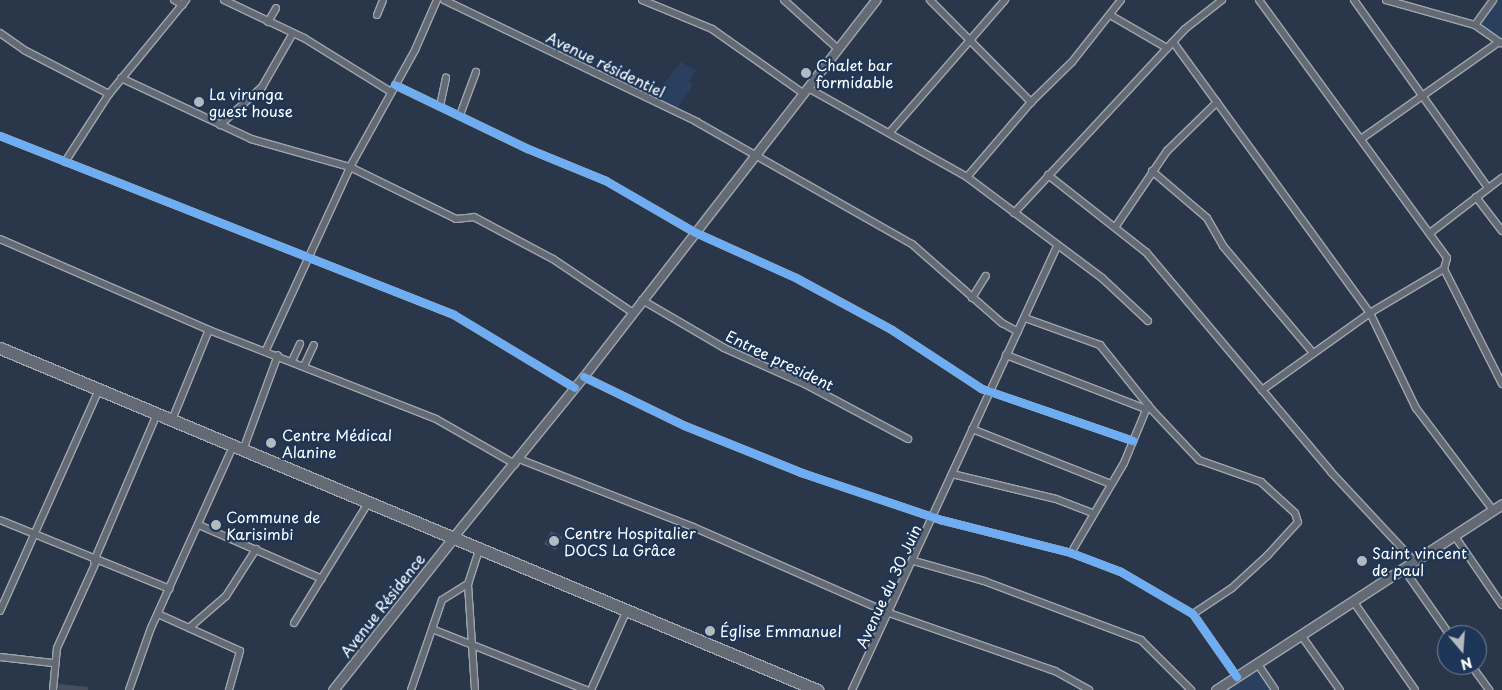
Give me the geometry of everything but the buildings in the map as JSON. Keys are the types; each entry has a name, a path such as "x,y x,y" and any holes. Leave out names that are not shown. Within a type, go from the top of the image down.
{"highway":[{"path":"0,348 810,688"}],"main road":[{"path":"1216,690 1502,504"},
{"name":"Avenue Résidence","path":"333,690 454,537"}],"street":[{"path":"65,162 109,94 185,2 174,0"},
{"path":"224,0 293,33 391,92"},
{"path":"377,15 383,0"},
{"path":"266,350 350,167 396,85 437,0"},
{"name":"Avenue résidentiel","path":"444,0 697,122 754,157 912,244 972,298 1018,332"},
{"path":"642,0 712,29 806,91 891,131 967,176 1057,246 1109,283 1148,322"},
{"path":"784,0 838,49"},
{"path":"454,537 517,462 584,377 632,312 876,0"},
{"path":"930,0 968,41 1031,102"},
{"path":"891,131 1005,0"},
{"path":"967,176 1031,102 1072,62 1121,0"},
{"path":"1014,213 1167,48 1222,0"},
{"path":"1259,0 1448,258 1444,268 1370,314 1262,390"},
{"path":"1354,0 1488,188"},
{"path":"1361,139 1501,43 1475,25 1386,0"},
{"path":"1475,25 1493,0"},
{"path":"268,22 276,8"},
{"path":"1110,14 1167,48"},
{"path":"0,33 24,50 109,94"},
{"path":"220,125 262,87 293,33"},
{"path":"1173,42 1370,314 1416,408 1493,510"},
{"path":"460,115 476,72"},
{"path":"122,78 251,139 350,167 456,220 472,216 553,259 632,312"},
{"path":"440,106 446,78"},
{"path":"396,85 528,149 606,181 694,232 822,291 988,391 1133,441"},
{"path":"1116,226 1152,171 1217,102"},
{"path":"0,136 463,319 575,388"},
{"path":"1152,171 1201,212 1222,246 1314,353"},
{"path":"1048,175 1116,226 1160,268 1262,390 1414,561"},
{"path":"1430,233 1502,178"},
{"path":"1476,197 1502,231"},
{"path":"0,239 209,330 292,360 436,419 517,462 684,524 889,613 1055,671 1089,690"},
{"name":"Avenue du 30 Juin","path":"852,690 914,561 988,391 1025,318 1057,246"},
{"path":"1444,268 1502,384"},
{"path":"972,298 986,276"},
{"name":"Entree president","path":"642,300 724,348 805,384 908,439"},
{"path":"1025,318 1100,345 1147,407 1199,460 1261,482 1298,517 1298,522 1246,577 1193,614"},
{"path":"172,420 209,330"},
{"path":"292,360 300,344"},
{"path":"304,366 314,345"},
{"path":"129,690 158,614 199,525 238,448 278,355"},
{"path":"1006,355 1147,407"},
{"path":"584,377 685,426 802,473 933,517 1071,554 1122,572 1193,614 1237,677"},
{"path":"0,611 3,597 34,536 99,390"},
{"path":"1071,554 1092,513 1111,484 1133,441 1147,407"},
{"path":"53,690 53,663 157,414"},
{"path":"972,429 1111,484"},
{"path":"952,474 1056,500 1092,513"},
{"path":"294,622 368,503"},
{"path":"0,520 95,561 170,589"},
{"path":"199,525 322,578"},
{"path":"1454,535 1502,605"},
{"path":"475,690 474,643 468,584 480,548"},
{"path":"189,628 226,596 256,549"},
{"path":"914,561 984,581 1141,640 1191,690"},
{"path":"1403,568 1443,625"},
{"path":"411,690 442,600 468,584"},
{"path":"1353,601 1415,690"},
{"path":"591,690 626,612"},
{"path":"158,614 241,652 230,690"},
{"path":"432,629 474,643 586,690"},
{"path":"1301,635 1340,690"},
{"path":"0,657 53,663"},
{"path":"1258,663 1275,690"},
{"path":"1478,675 1489,690"}],"shaded area":[{"path":"1499,0 1502,0 1502,40 1480,25"},
{"path":"681,62 696,71 689,81 693,85 677,109 654,96"},
{"path":"1256,670 1270,690 1226,690"}],"cycle path":[{"path":"395,85 528,149 606,181 694,232 796,278 892,330 982,389 1133,441"},
{"path":"0,136 454,315 575,388"},
{"path":"584,377 685,426 802,473 941,520 1071,553 1121,572 1193,614 1237,677"}],"place":[{"name":"Chalet bar formidable","path":"806,73"},
{"name":"La virunga guest house","path":"199,102"},
{"name":"Centre Médical Alanine","path":"271,443"},
{"name":"Commune de Karisimbi","path":"216,525"},
{"name":"Centre Hospitalier DOCS La Grâce","path":"554,541"},
{"name":"Saint vincent de paul","path":"1362,561"},
{"name":"Église Emmanuel","path":"710,631"}]}
